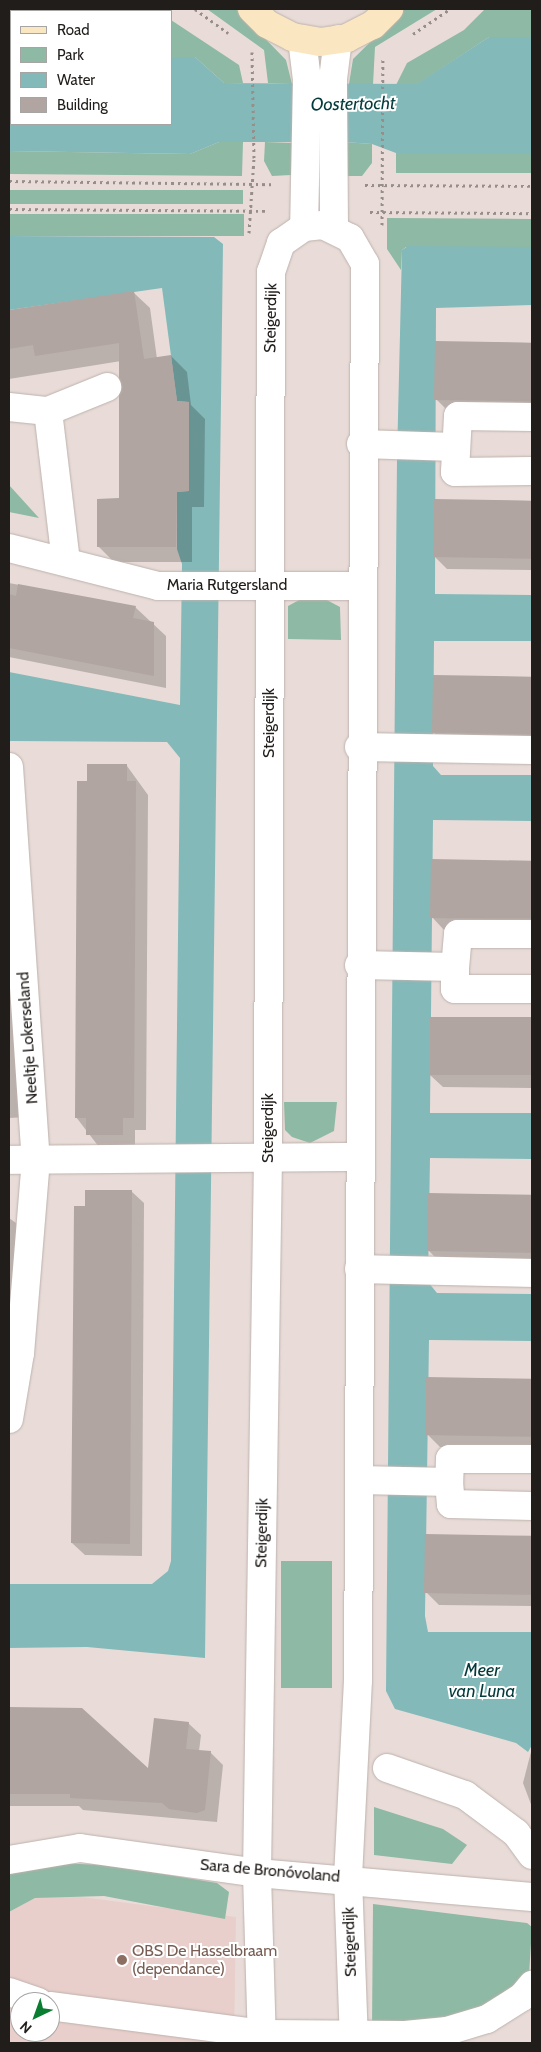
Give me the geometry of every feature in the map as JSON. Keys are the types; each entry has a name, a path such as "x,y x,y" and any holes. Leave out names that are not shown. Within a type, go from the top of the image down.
{"main road":[{"path":"252,9 267,24 302,39 338,39 373,26 389,9"}],"street":[{"path":"302,39 307,77 304,227 334,228 333,79 338,39"},
{"name":"Steigerdijk","path":"262,2038 257,1873 268,1158 268,583 271,272 281,243 304,227"},
{"name":"Steigerdijk","path":"334,228 350,238 365,264 361,444 358,1680 348,1878 354,2038"},
{"path":"9,407 48,411 107,387"},
{"path":"48,411 66,561"},
{"path":"532,416 458,416 455,447 455,472 532,472"},
{"path":"361,444 455,447"},
{"name":"Maria Rutgersland","path":"9,548 158,586 268,583 361,586"},
{"path":"360,747 532,750"},
{"name":"Neeltje Lokerseland","path":"9,766 36,1160 20,1353 9,1419"},
{"path":"532,934 458,934 455,967 456,989 532,989"},
{"path":"359,964 455,967"},
{"path":"9,1160 360,1156"},
{"path":"359,1269 532,1273"},
{"path":"532,1459 450,1459 449,1482 451,1504 532,1506"},
{"path":"359,1480 449,1482"},
{"path":"387,1768 465,1795 516,1832 532,1855"},
{"name":"Sara de Bronóvoland","path":"9,1860 80,1848 257,1873 348,1878 532,1896"},
{"path":"60,2008 262,2038 354,2038 447,2031 487,2019 522,1997 532,1985"}],"path":[{"path":"195,9 231,35"},
{"path":"405,38 450,9"},
{"path":"245,46 252,51 256,81 253,184"},
{"path":"381,185 383,53 390,48"}],"shaded area":[{"name":"OBS De Hasselbraam (dependance)","path":"66,1895 236,1917 234,2043 9,2043 9,1912 35,1898"}],"green space":[{"path":"9,9 158,10 10,10 10,31"},
{"path":"207,9 236,9 286,60 292,84 268,83 264,50"},
{"path":"437,9 375,47 373,85 349,84 353,59 403,10"},
{"path":"485,9 532,9 532,37 489,37 418,84 396,85 407,63 464,30"},
{"path":"172,21 239,65 243,83 224,83 195,57 172,57"},
{"path":"219,142 243,142 242,176 9,174 9,151 190,154"},
{"path":"265,142 294,143 291,175 272,176 264,161"},
{"path":"344,142 372,144 372,163 362,176 344,176"},
{"path":"396,153 532,153 532,173 396,173"},
{"path":"9,190 243,190 243,204 9,204"},
{"path":"9,214 244,214 244,236 9,236"},
{"path":"387,218 532,219 532,247 406,247 402,250 401,270 387,249"},
{"path":"9,485 39,518 9,512"},
{"path":"303,598 323,598 340,607 341,640 288,639 288,606"},
{"path":"284,1102 337,1102 334,1131 310,1143 292,1137 285,1130"},
{"path":"281,1561 332,1561 332,1688 281,1688"},
{"path":"374,1807 443,1829 467,1845 452,1864 374,1855"},
{"path":"49,1863 109,1865 217,1883 229,1892 225,1919 104,1896 35,1898 9,1912 9,1872"},
{"path":"373,1904 527,1923 532,1927 529,1975 485,2011 372,2029"}],"water":[{"name":"Oostertocht","path":"489,37 532,37 532,154 396,153 372,144 344,142 219,142 190,154 9,151 9,53 10,125 172,125 172,57 195,57 224,83 417,84"},
{"path":"9,236 214,237 223,244 205,1658 87,1647 9,1648 9,1584 152,1584 168,1571 171,1561 180,758 167,742 9,741 9,672 180,705 182,564 177,549 177,492 189,491 189,402 177,401 162,288 9,310"},
{"name":"Meer van Luna","path":"408,246 532,247 532,305 436,308 435,594 532,595 532,641 434,641 433,766 441,775 532,775 532,821 433,820 430,1113 532,1113 532,1159 430,1158 428,1282 437,1293 532,1294 532,1341 429,1340 425,1616 428,1632 532,1632 532,1745 528,1752 516,1743 395,1709 386,1691 397,458 402,250"}],"building":[{"path":"134,291 144,359 171,355 177,401 189,402 189,491 177,492 176,547 97,547 97,499 119,498 119,343 35,356 33,345 9,349 9,310"},
{"path":"435,341 532,343 531,402 434,400"},
{"path":"434,499 532,501 531,559 433,557"},
{"path":"18,584 136,606 133,618 154,622 154,676 9,648 9,594 16,596"},
{"path":"433,675 532,677 531,735 432,733"},
{"path":"87,764 127,764 127,781 136,781 134,1118 123,1118 123,1135 86,1135 86,1118 75,1118 77,781 87,781"},
{"path":"431,859 532,861 531,920 430,918"},
{"path":"430,1017 532,1017 532,1075 430,1075"},
{"path":"85,1190 132,1190 130,1544 71,1543 74,1206 85,1206"},
{"path":"428,1193 532,1195 531,1253 427,1251"},
{"path":"426,1377 532,1379 531,1437 425,1435"},
{"path":"425,1534 532,1536 531,1595 424,1593"},
{"path":"9,1707 82,1708 148,1768 154,1718 189,1722 186,1749 211,1751 205,1810 197,1813 169,1809 162,1803 70,1798 70,1794 9,1794"}],"place":[{"name":"OBS De Hasselbraam (dependance)","path":"122,1960"}]}
